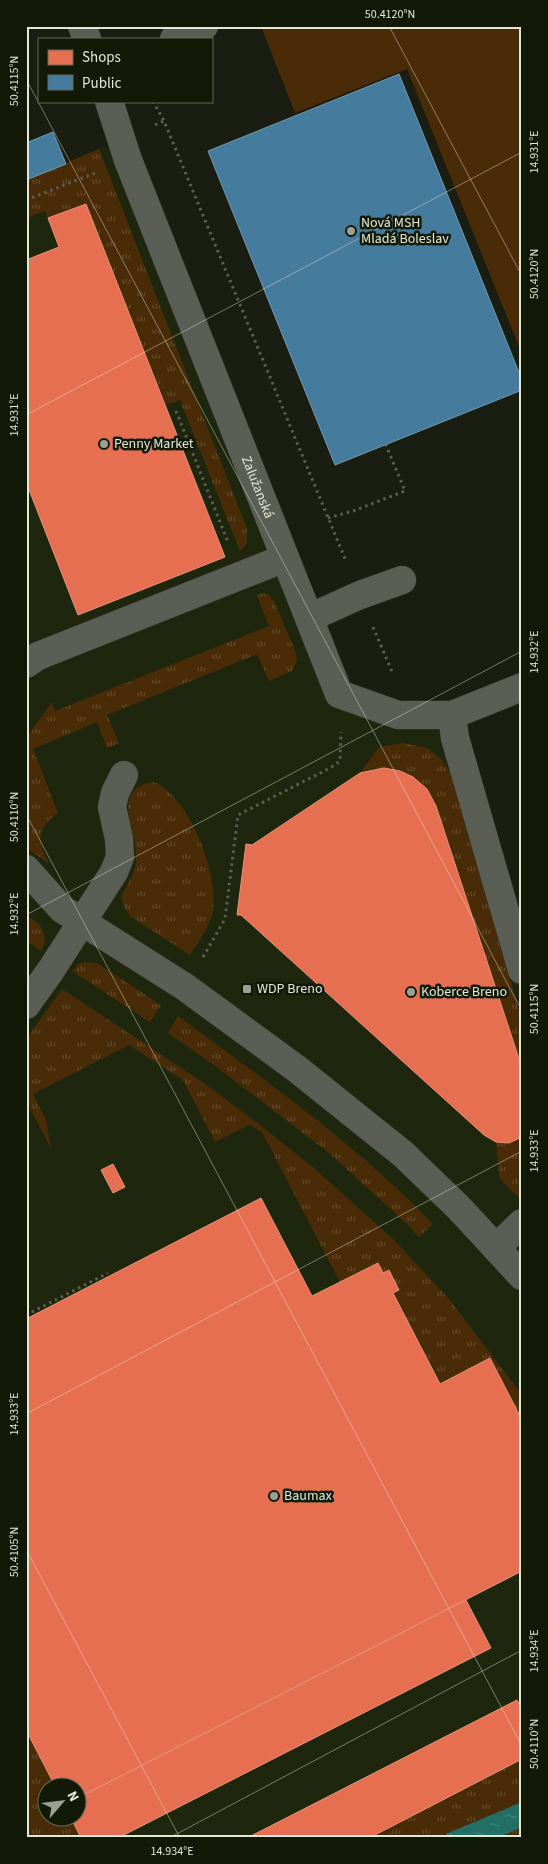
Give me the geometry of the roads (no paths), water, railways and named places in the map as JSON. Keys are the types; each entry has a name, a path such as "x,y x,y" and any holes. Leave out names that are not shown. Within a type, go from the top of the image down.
{"street":[{"path":"82,26 87,38"},
{"path":"176,38 204,26"},
{"name":"Zalužanská","path":"109,102 124,150 339,694 398,716 452,715 522,687"},
{"path":"26,664 38,656 285,558"},
{"path":"309,618 360,595 402,580"},
{"path":"452,715 455,738 522,970"},
{"path":"26,1005 72,916 114,872 120,857 119,839 112,807 115,793 124,775"},
{"path":"26,869 72,916"},
{"path":"26,900 72,916 185,987 297,1069 403,1154 459,1208 522,1276"},
{"path":"496,1248 522,1223"}],"water":[{"path":"522,1802 522,1827 497,1838 448,1838 446,1834"}],"place":[{"name":"Nová MSH Mladá Boleslav","path":"351,231"},
{"name":"Penny Market","path":"104,444"},
{"name":"WDP Breno","path":"247,989"},
{"name":"Koberce Breno","path":"411,992"},
{"name":"Baumax","path":"274,1496"}]}
